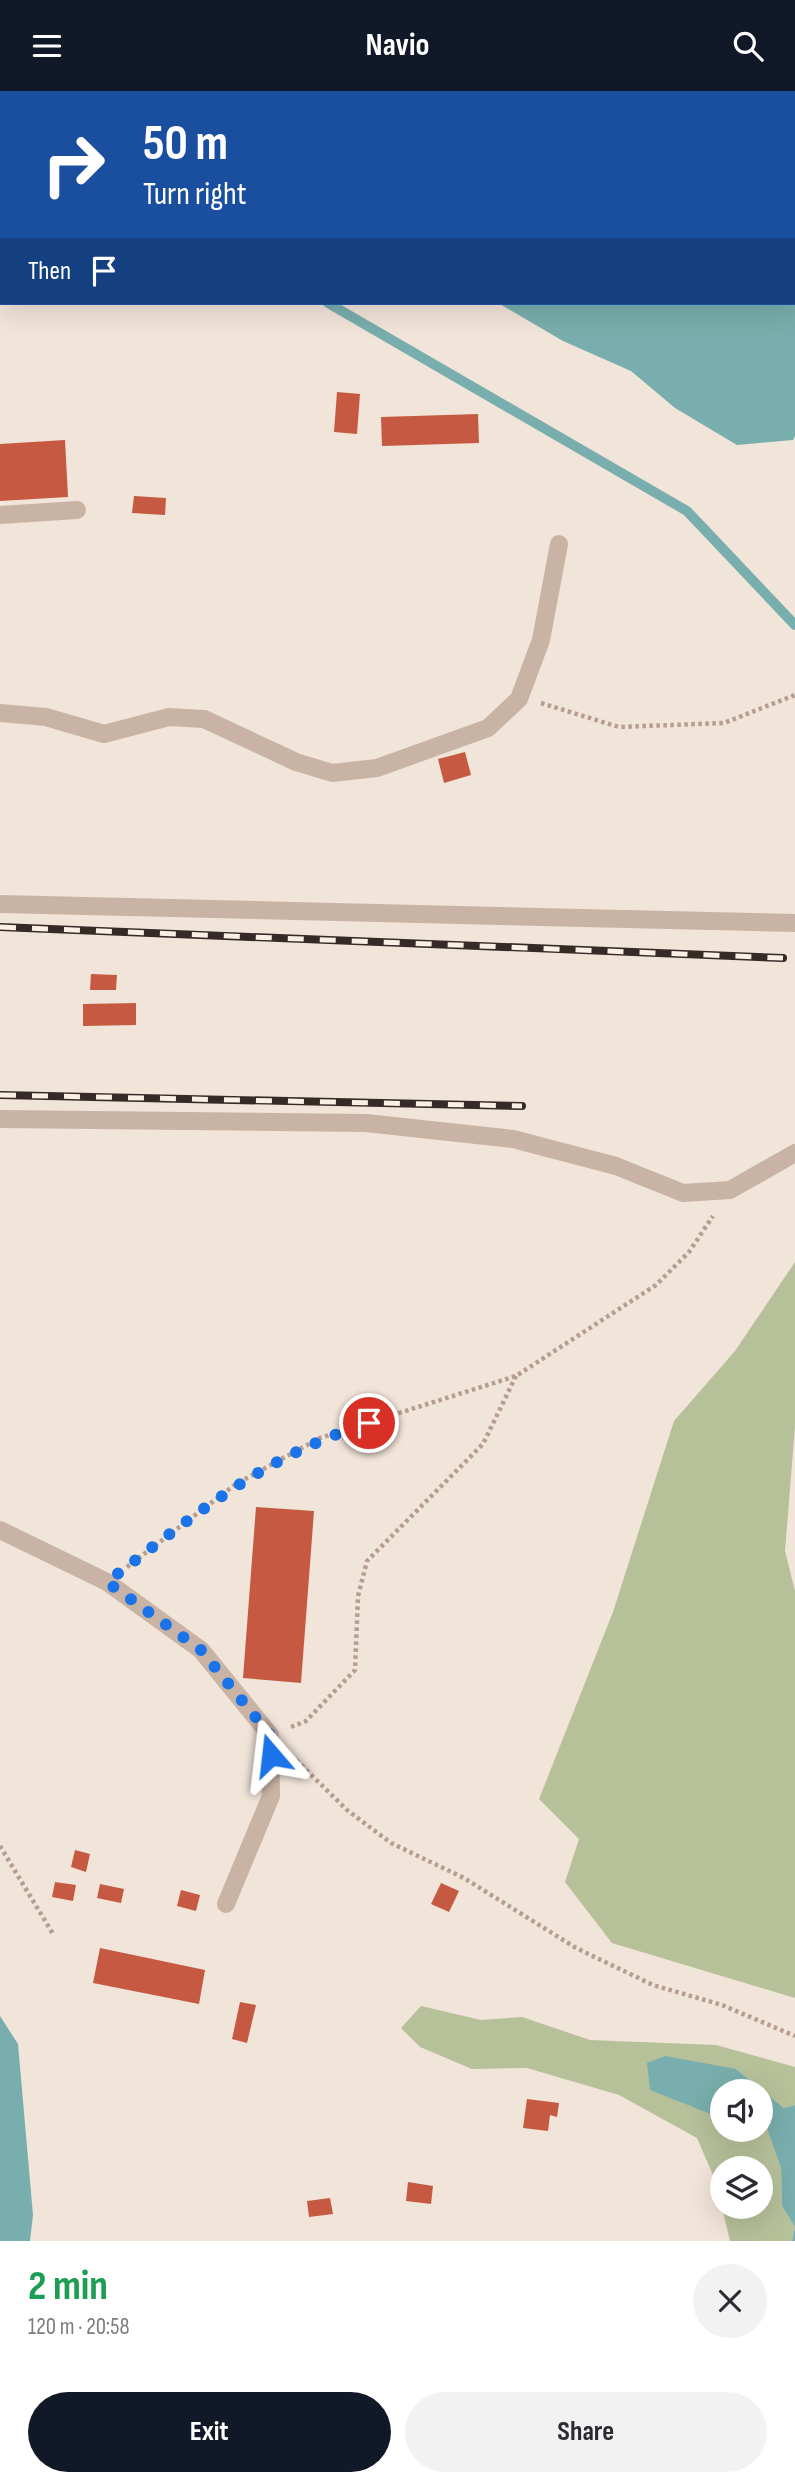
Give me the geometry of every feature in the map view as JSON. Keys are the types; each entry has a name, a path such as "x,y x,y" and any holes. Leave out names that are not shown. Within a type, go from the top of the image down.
{"lane":[{"path":"0,515 77,510"},
{"path":"0,713 46,717 104,734 169,717 204,719 296,762 332,773 377,768 488,728 519,699 541,640 559,544"},
{"path":"0,904 795,923"},
{"path":"0,1119 366,1123 513,1139 616,1165 683,1193 730,1190 795,1153"},
{"path":"0,1530 107,1582 201,1650 270,1735 271,1796 226,1904"}],"path":[{"path":"519,699 560,708 619,727 724,723 795,695"},
{"path":"107,1582 236,1484 320,1438 516,1376 656,1285 689,1252 730,1190"},
{"path":"516,1376 484,1444 367,1561 358,1596 355,1670 306,1721 270,1735 347,1809 391,1843 464,1878 576,1948 653,1985 722,2005 795,2036"},
{"path":"0,1846 53,1934"}],"green space":[{"path":"795,1262 795,1426 785,1551 795,1591 795,1998 612,1943 565,1882 579,1839 539,1799 613,1612 674,1421 735,1351"},
{"path":"421,2006 481,2020 522,2017 590,2040 716,2045 795,2067 795,2105 784,2108 773,2099 773,2079 748,2079 736,2069 650,2090 710,2111 710,2142 772,2142 781,2168 782,2206 795,2227 792,2241 730,2241 725,2219 773,2219 773,2156 710,2156 710,2168 697,2138 619,2095 527,2068 472,2069 420,2047 401,2028"}],"water":[{"path":"501,305 795,305 795,436 793,440 737,445 675,408 631,371 563,341"},
{"path":"0,2016 18,2044 33,2215 30,2241 0,2241"},
{"path":"665,2056 736,2069 748,2079 710,2079 710,2114 650,2090 647,2063"},
{"path":"773,2099 784,2108 795,2105 795,2227 782,2206 781,2168 772,2142"}],"building":[{"path":"337,392 360,394 357,434 334,432"},
{"path":"478,414 479,443 382,446 381,417"},
{"path":"65,440 68,497 0,501 0,444"},
{"path":"134,496 166,498 165,515 132,513"},
{"path":"465,752 471,775 444,783 438,759"},
{"path":"91,974 117,975 116,990 90,990"},
{"path":"136,1003 136,1025 83,1026 83,1004"},
{"path":"256,1507 314,1511 301,1683 243,1678"},
{"path":"75,1850 90,1854 86,1872 71,1867"},
{"path":"55,1882 76,1885 73,1901 52,1897"},
{"path":"441,1883 459,1891 449,1912 431,1904"},
{"path":"100,1884 124,1889 121,1903 97,1898"},
{"path":"181,1890 200,1895 196,1911 177,1906"},
{"path":"100,1948 205,1970 199,2004 93,1983"},
{"path":"240,2002 256,2005 247,2043 232,2039"},
{"path":"527,2099 559,2103 557,2117 550,2115 548,2131 523,2128"},
{"path":"408,2182 433,2186 431,2204 406,2201"},
{"path":"330,2198 333,2214 309,2217 307,2201"}],"waterway":[{"path":"331,305 687,511 795,625"}],"railway":[{"path":"0,927 783,958"},
{"path":"0,1095 522,1106"}],"route":[{"path":"271,1755 270,1735 201,1650 107,1582 236,1484 320,1438 369,1423"}]}
